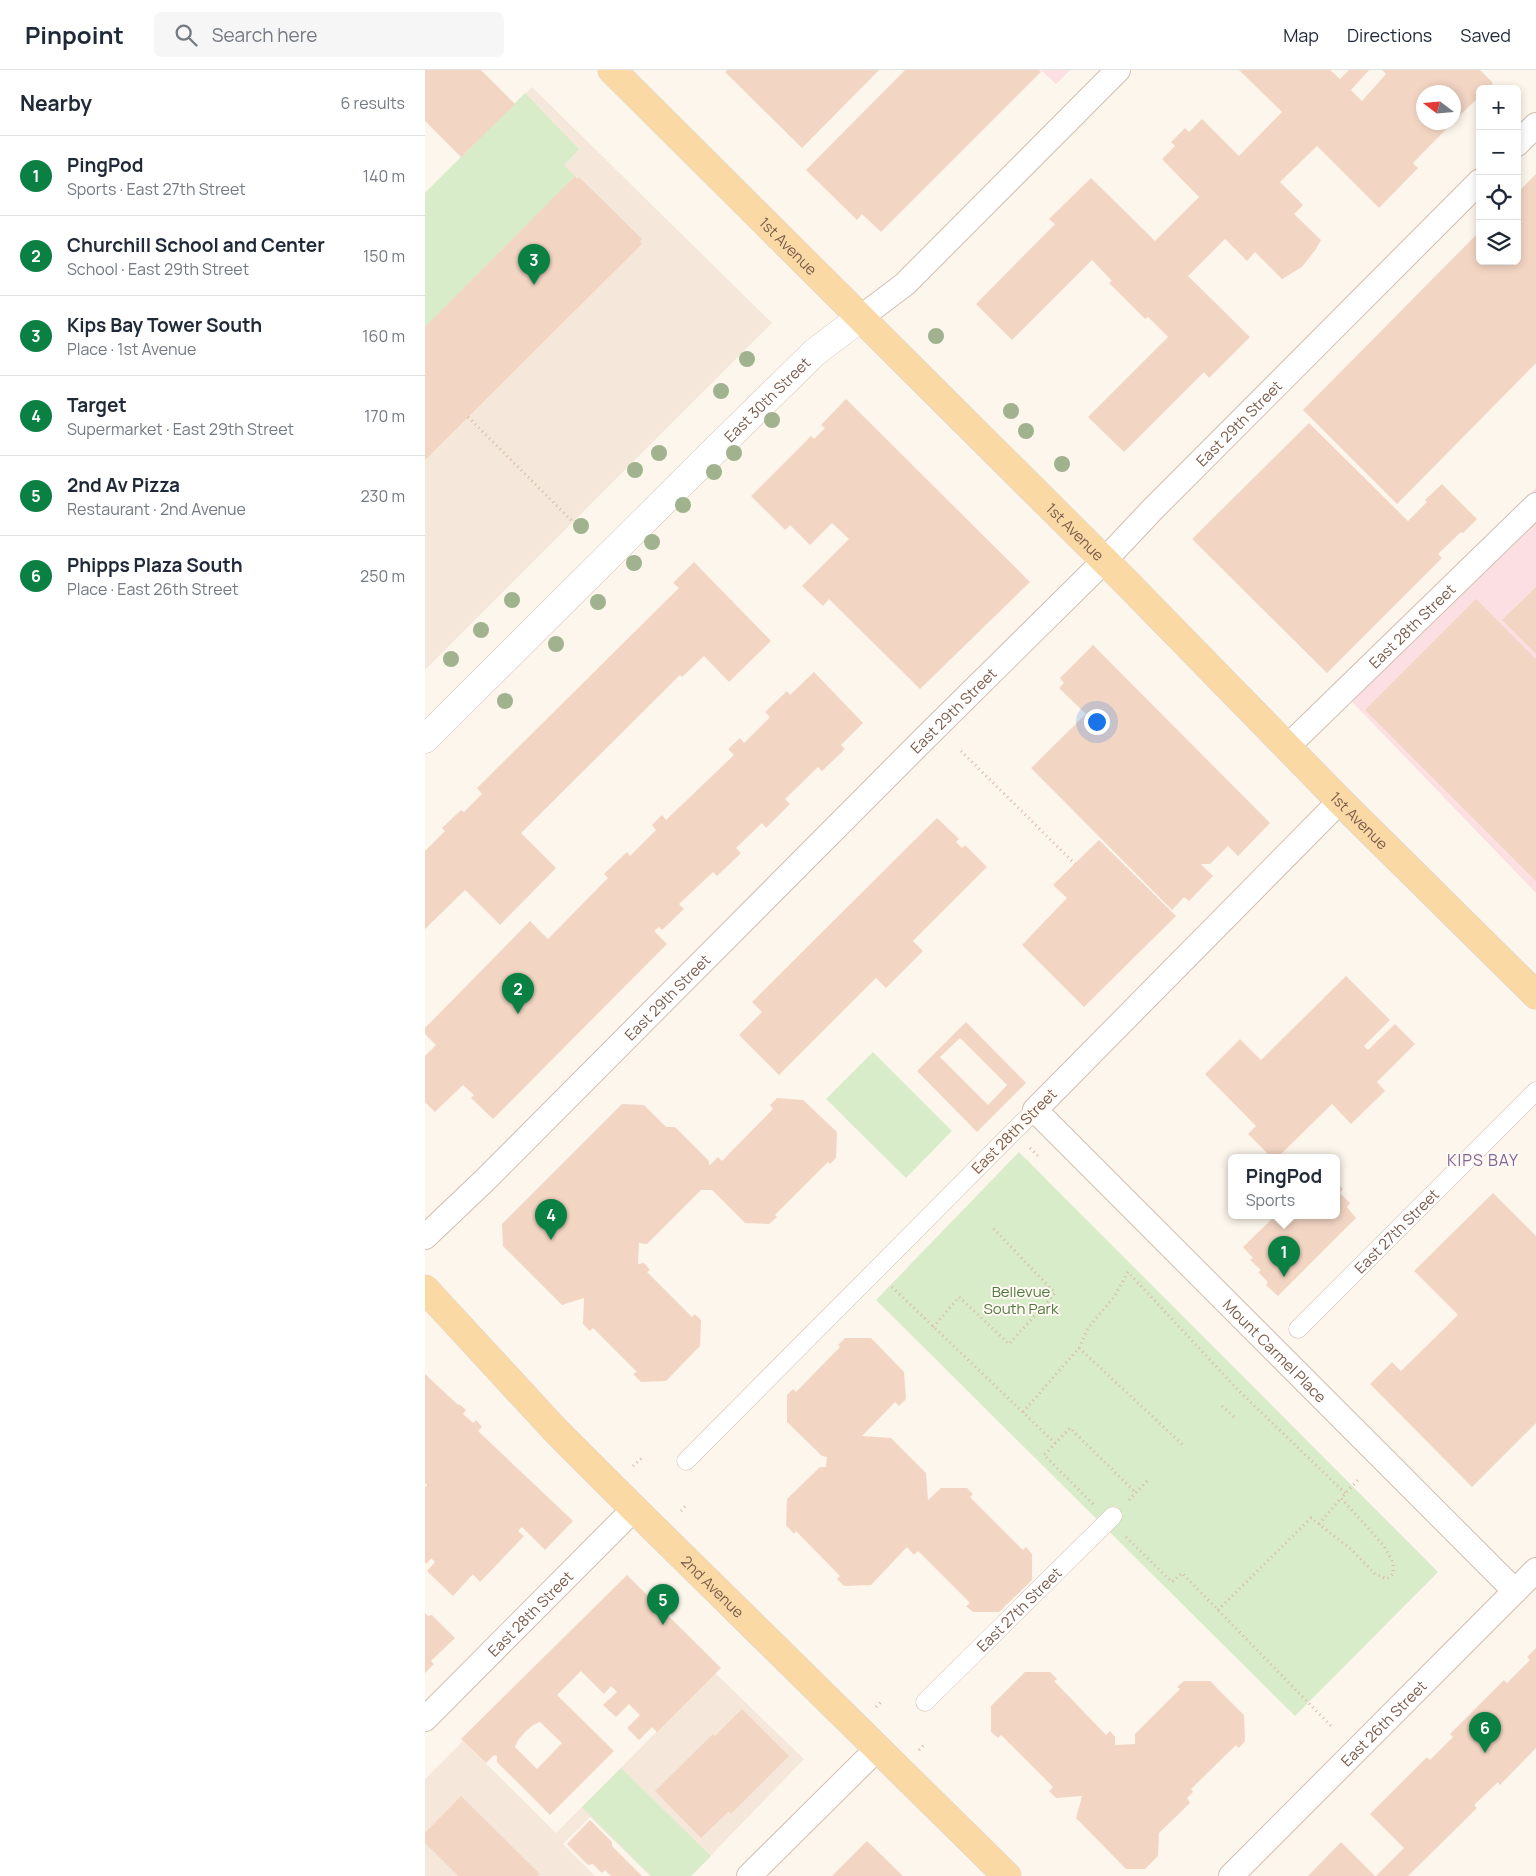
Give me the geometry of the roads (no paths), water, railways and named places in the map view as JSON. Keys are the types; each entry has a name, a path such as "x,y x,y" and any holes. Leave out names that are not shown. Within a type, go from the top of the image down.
{"main road":[{"name":"1st Avenue","path":"612,70 1536,995"},
{"name":"East 30th Street","path":"425,739 814,353 860,318"},
{"name":"2nd Avenue","path":"425,1289 557,1433 1007,1876"}],"street":[{"name":"East 30th Street","path":"860,318 905,284 1118,70"},
{"path":"1521,140 1536,125"},
{"name":"East 29th Street","path":"425,1237 485,1180 1104,561 1150,512 1476,185"},
{"name":"East 28th Street","path":"1287,747 1536,505"},
{"name":"East 28th Street","path":"686,1461 1341,801"},
{"name":"East 27th Street","path":"1298,1329 1536,1091"},
{"name":"Mount Carmel Place","path":"1035,1110 1515,1591"},
{"name":"East 28th Street","path":"425,1718 634,1509"},
{"name":"East 27th Street","path":"925,1702 1113,1516"},
{"name":"East 26th Street","path":"1231,1876 1536,1570"},
{"path":"749,1876 877,1749"}],"place":[{"name":"Kips Bay Tower South","path":"534,285"},
{"name":"Churchill School and Center","path":"518,1014"},
{"name":"Target","path":"551,1240"},
{"name":"PingPod","path":"1284,1277"},
{"name":"2nd Av Pizza","path":"663,1625"},
{"name":"Phipps Plaza South","path":"1485,1753"}],"district":[{"name":"KIPS BAY","path":"1483,1160"}],"park label":[{"name":"Bellevue South Park","path":"1021,1300"}]}
